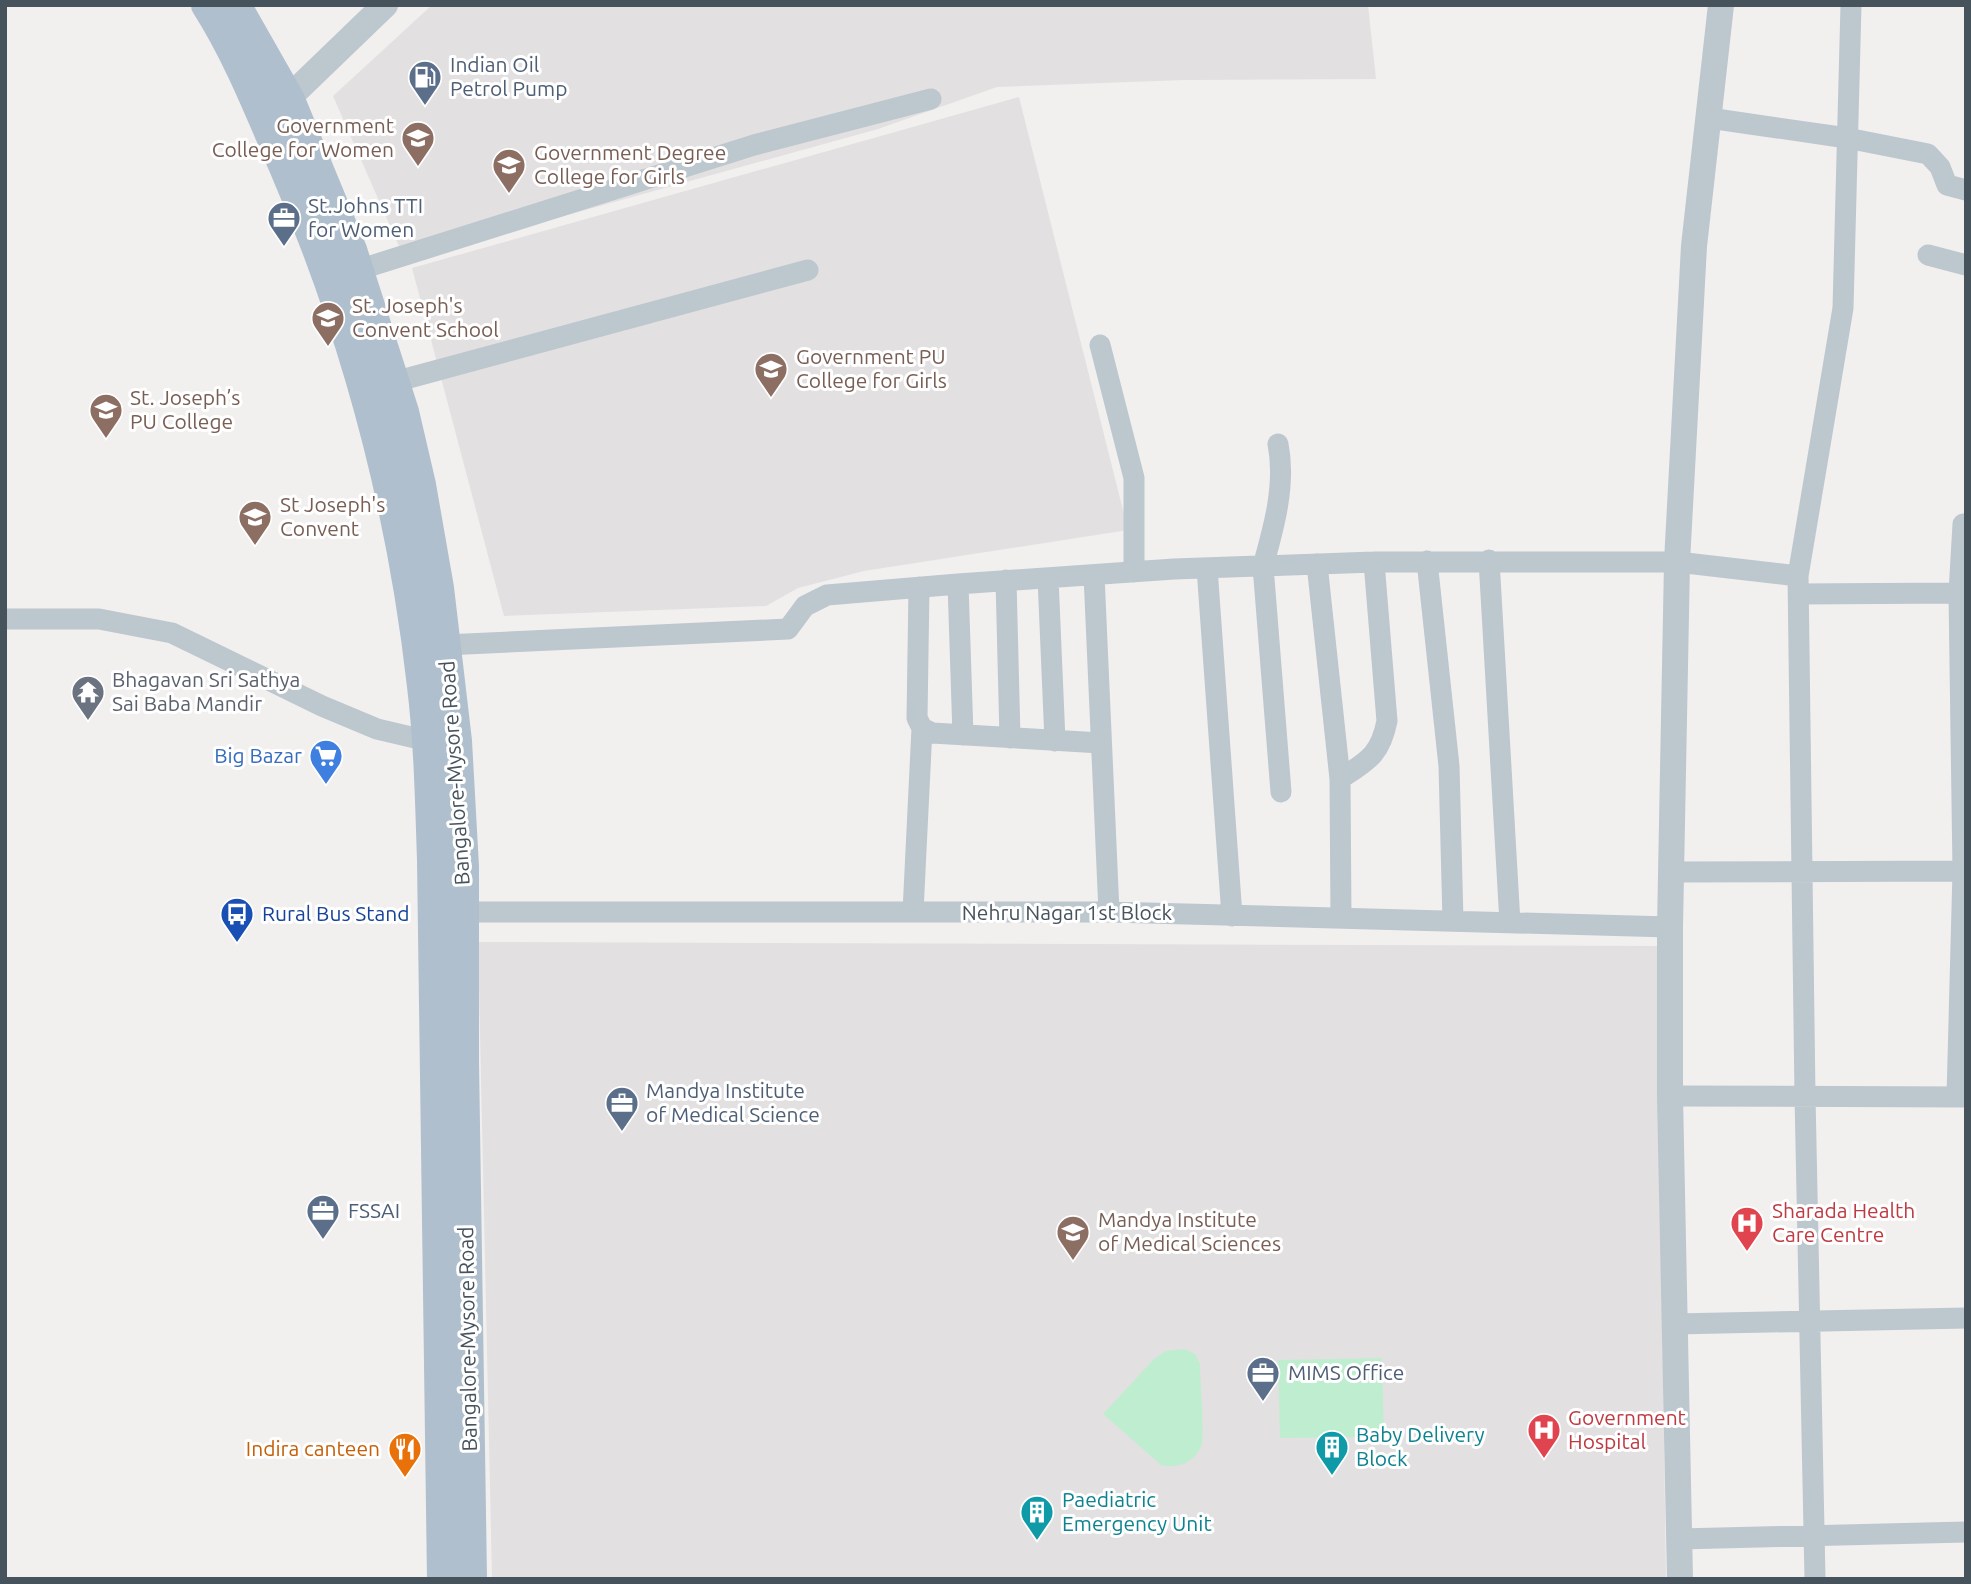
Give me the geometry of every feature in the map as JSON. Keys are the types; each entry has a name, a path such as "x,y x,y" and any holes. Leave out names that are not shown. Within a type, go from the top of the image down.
{"main road":[{"name":"Bangalore-Mysore Road","path":"206,5 323,178 358,270 394,382 421,485 445,645 456,741 465,912 463,1061 471,1579"},
{"name":"Bangalore-Mysore Road","path":"235,5 276,109 374,426 390,486 423,684 433,860 443,1579"}],"street":[{"path":"276,109 385,5"},
{"path":"1680,1579 1670,1096 1670,927 1677,562 1694,246 1721,5"},
{"path":"1815,1579 1798,585 1843,308 1851,5"},
{"path":"358,270 754,145 931,99"},
{"path":"1709,118 1847,138 1928,154 1940,167 1947,185 1966,190"},
{"path":"1928,255 1966,265"},
{"path":"394,382 808,270"},
{"path":"1100,345 1134,478 1134,572"},
{"path":"1278,444 1282,466 1273,530 1263,566 1281,792"},
{"path":"1670,1096 1961,1097 1965,871 1959,593 1963,524"},
{"path":"1489,560 1510,923"},
{"path":"1427,561 1449,766 1453,921"},
{"path":"445,645 789,629 805,606 827,595 1134,572 1374,562 1677,562 1798,585 1959,593"},
{"path":"1340,779 1374,756 1383,740 1387,721 1374,562"},
{"path":"1317,564 1340,779 1341,918"},
{"path":"1207,568 1232,916"},
{"path":"1094,575 1109,912"},
{"path":"1048,578 1055,740"},
{"path":"1006,580 1010,738"},
{"path":"958,584 963,735"},
{"path":"913,912 922,728 917,718 919,587"},
{"path":"5,619 99,619 172,633 322,706 377,729 428,741"},
{"path":"922,728 932,733 1101,743"},
{"path":"1671,872 1965,871"},
{"name":"Nehru Nagar 1st Block","path":"465,912 1109,912 1670,927"},
{"path":"1675,1324 1966,1318"},
{"path":"1679,1539 1966,1532"}],"shaded area":[{"name":"Government Degree College for Girls","path":"432,5 1368,5 1376,79 1184,80 997,87 878,129 405,260 333,96"},
{"name":"Government PU College for Girls","path":"1019,97 1128,530 864,571 798,588 766,606 504,616 412,268"},
{"name":"Mandya Institute of Medical Sciences","path":"478,942 1657,946 1666,1579 492,1579"}],"green space":[{"path":"1184,1349 1195,1354 1200,1364 1201,1446 1190,1461 1179,1465 1161,1465 1103,1414 1154,1359 1166,1351"},
{"path":"1382,1358 1384,1437 1280,1438 1278,1360"}],"place":[{"name":"Indian Oil Petrol Pump","path":"425,107"},
{"name":"Government College for Women","path":"418,168"},
{"name":"Government Degree College for Girls","path":"509,195"},
{"name":"St.Johns TTI for Women","path":"284,248"},
{"name":"St. Joseph's Convent School","path":"328,348"},
{"name":"Government PU College for Girls","path":"771,399"},
{"name":"St. Joseph’s PU College","path":"106,440"},
{"name":"St Joseph's Convent","path":"255,547"},
{"name":"Bhagavan Sri Sathya Sai Baba Mandir","path":"88,722"},
{"name":"Big Bazar","path":"326,786"},
{"name":"Rural Bus Stand","path":"237,944"},
{"name":"Mandya Institute of Medical Science","path":"622,1133"},
{"name":"FSSAI","path":"323,1241"},
{"name":"Sharada Health Care Centre","path":"1747,1253"},
{"name":"Mandya Institute of Medical Sciences","path":"1073,1262"},
{"name":"MIMS Office","path":"1263,1403"},
{"name":"Government Hospital","path":"1544,1460"},
{"name":"Baby Delivery Block","path":"1332,1477"},
{"name":"Indira canteen","path":"405,1479"},
{"name":"Paediatric Emergency Unit","path":"1037,1542"}]}
